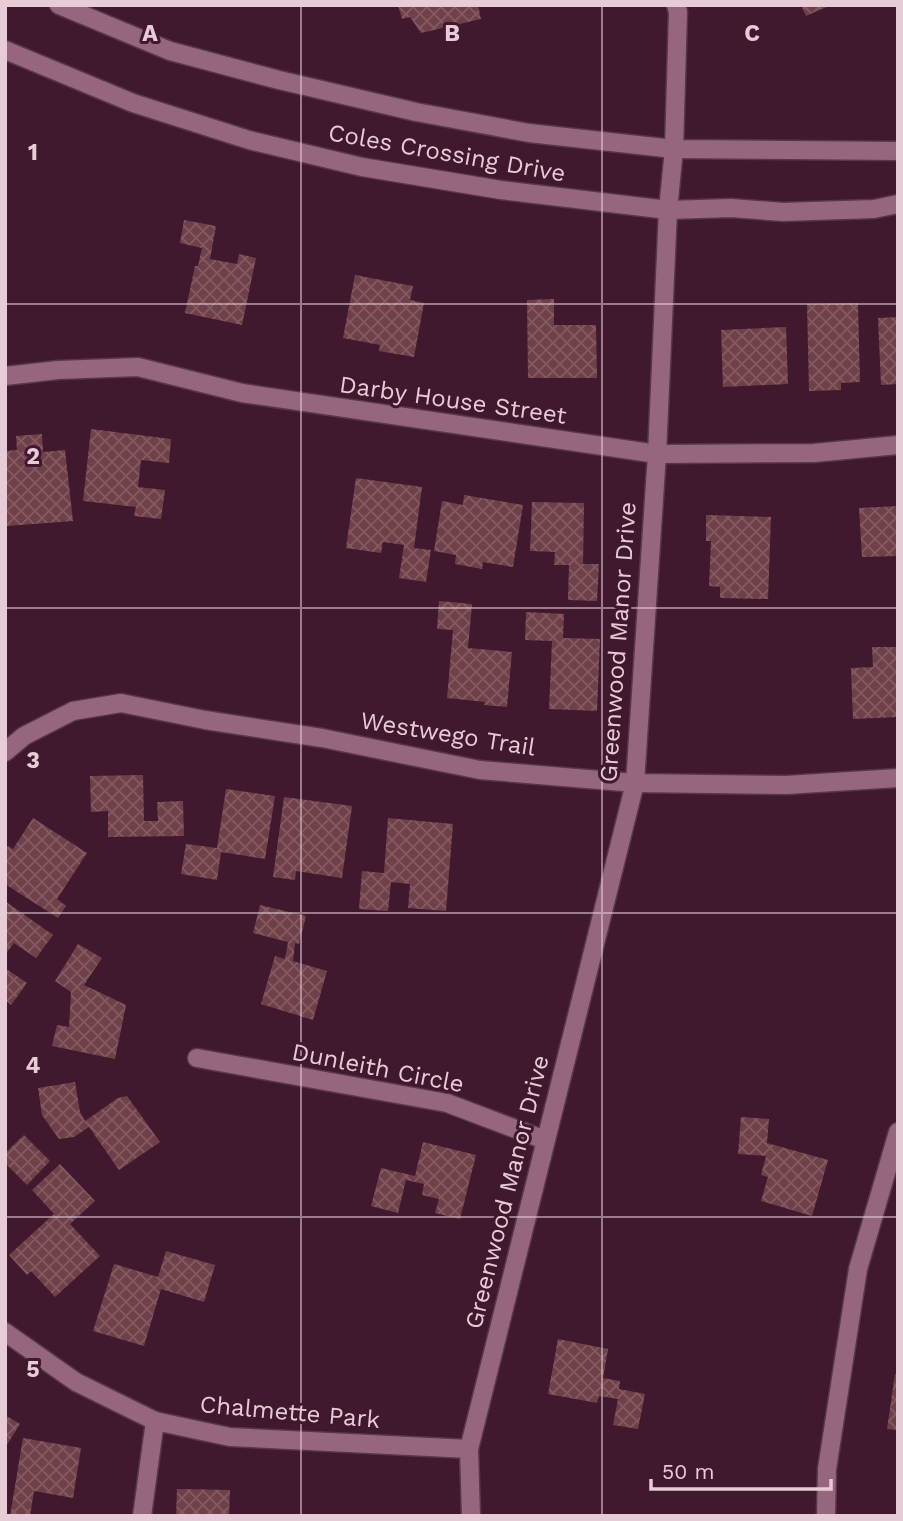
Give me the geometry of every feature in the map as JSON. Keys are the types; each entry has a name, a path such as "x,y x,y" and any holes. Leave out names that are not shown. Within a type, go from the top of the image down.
{"street":[{"name":"Coles Crossing Drive","path":"59,5 170,51 416,113 529,133 674,149 898,151"},
{"name":"Greenwood Manor Drive","path":"471,1516 469,1449 635,783 657,454 668,210 674,149 676,5"},
{"name":"Coles Crossing Drive","path":"5,50 133,103 249,140 362,167 501,191 668,210 731,208 783,212 874,208 898,204"},
{"name":"Darby House Street","path":"5,376 58,370 138,367 242,393 657,454 814,453 898,445"},
{"name":"Westwego Trail","path":"5,752 24,736 73,711 121,703 205,720 321,737 480,769 635,783 786,785 898,778"},
{"name":"Dunleith Circle","path":"197,1058 447,1103 545,1140"},
{"path":"826,1516 827,1469 858,1269 898,1132"},
{"name":"Chalmette Park","path":"5,1332 76,1382 155,1421 230,1437 469,1449"},
{"path":"142,1516 155,1421"}],"building":[{"path":"398,5 478,5 481,19 421,33 410,17 402,19"},
{"path":"801,5 831,5 806,16"},
{"path":"184,220 216,226 210,259 237,264 239,254 256,258 242,325 185,313 195,266 198,266 202,248 180,243"},
{"path":"355,275 413,286 410,300 424,303 414,357 379,351 380,345 343,338"},
{"path":"554,299 554,325 596,325 597,378 528,378 527,300"},
{"path":"858,303 860,382 841,383 841,390 809,391 807,304"},
{"path":"898,317 898,384 881,385 878,318"},
{"path":"786,327 788,384 723,387 721,330"},
{"path":"91,429 171,439 169,463 141,460 138,487 165,490 161,519 134,516 136,507 83,501"},
{"path":"42,434 43,452 65,450 73,521 7,526 5,451 17,450 16,436"},
{"path":"356,478 422,487 414,548 431,550 426,582 399,578 404,545 383,542 381,553 346,548"},
{"path":"464,495 523,505 513,567 483,562 482,569 455,564 456,555 434,551 442,501 463,505"},
{"path":"532,502 584,503 583,564 599,564 597,601 568,600 569,565 554,565 555,552 530,551"},
{"path":"898,506 898,556 862,557 859,508"},
{"path":"706,515 771,517 768,599 720,598 720,587 709,586 711,541 706,541"},
{"path":"439,601 472,604 468,648 512,652 507,707 447,698 453,630 437,629"},
{"path":"526,612 564,614 563,638 600,639 597,711 549,709 552,641 525,640"},
{"path":"872,647 898,647 898,717 853,719 851,668 873,667"},
{"path":"143,775 144,821 158,821 157,802 183,801 184,836 108,837 108,811 91,812 90,776"},
{"path":"226,789 275,796 265,859 221,852 217,880 181,874 186,844 217,848"},
{"path":"284,797 352,806 342,878 296,871 295,880 273,877"},
{"path":"33,818 87,853 57,899 66,906 58,918 5,884 5,851 8,846 13,849"},
{"path":"388,818 453,824 446,911 408,908 410,884 391,882 388,911 359,909 362,871 384,873"},
{"path":"5,901 53,935 36,958 14,943 5,955"},
{"path":"260,905 306,916 299,944 295,943 293,961 327,971 313,1020 261,1004 275,956 285,959 288,942 253,933"},
{"path":"78,944 102,958 84,985 126,1005 115,1059 52,1046 57,1025 69,1027 71,992 55,981"},
{"path":"5,968 27,983 11,1005 5,1000"},
{"path":"75,1082 80,1112 85,1121 118,1098 127,1096 160,1142 119,1170 89,1127 74,1137 59,1139 42,1115 38,1088"},
{"path":"741,1117 769,1119 767,1143 828,1160 812,1216 761,1201 768,1177 761,1175 766,1156 738,1154"},
{"path":"24,1135 50,1161 27,1185 5,1163 5,1153"},
{"path":"423,1142 476,1155 460,1219 435,1213 439,1199 422,1195 424,1184 406,1180 398,1213 371,1206 381,1168 415,1176"},
{"path":"60,1164 95,1201 70,1224 100,1256 55,1297 31,1271 27,1275 9,1255 54,1214 32,1190"},
{"path":"166,1251 215,1265 204,1302 161,1289 144,1346 93,1331 114,1264 158,1277"},
{"path":"558,1339 608,1349 603,1378 620,1381 619,1389 645,1394 638,1429 613,1425 618,1399 599,1396 597,1403 548,1394"},
{"path":"895,1374 898,1374 898,1430 887,1429"},
{"path":"5,1415 20,1424 5,1448"},
{"path":"23,1438 81,1448 73,1498 34,1491 30,1516 10,1516"},
{"path":"177,1489 230,1490 229,1516 176,1516"}]}
